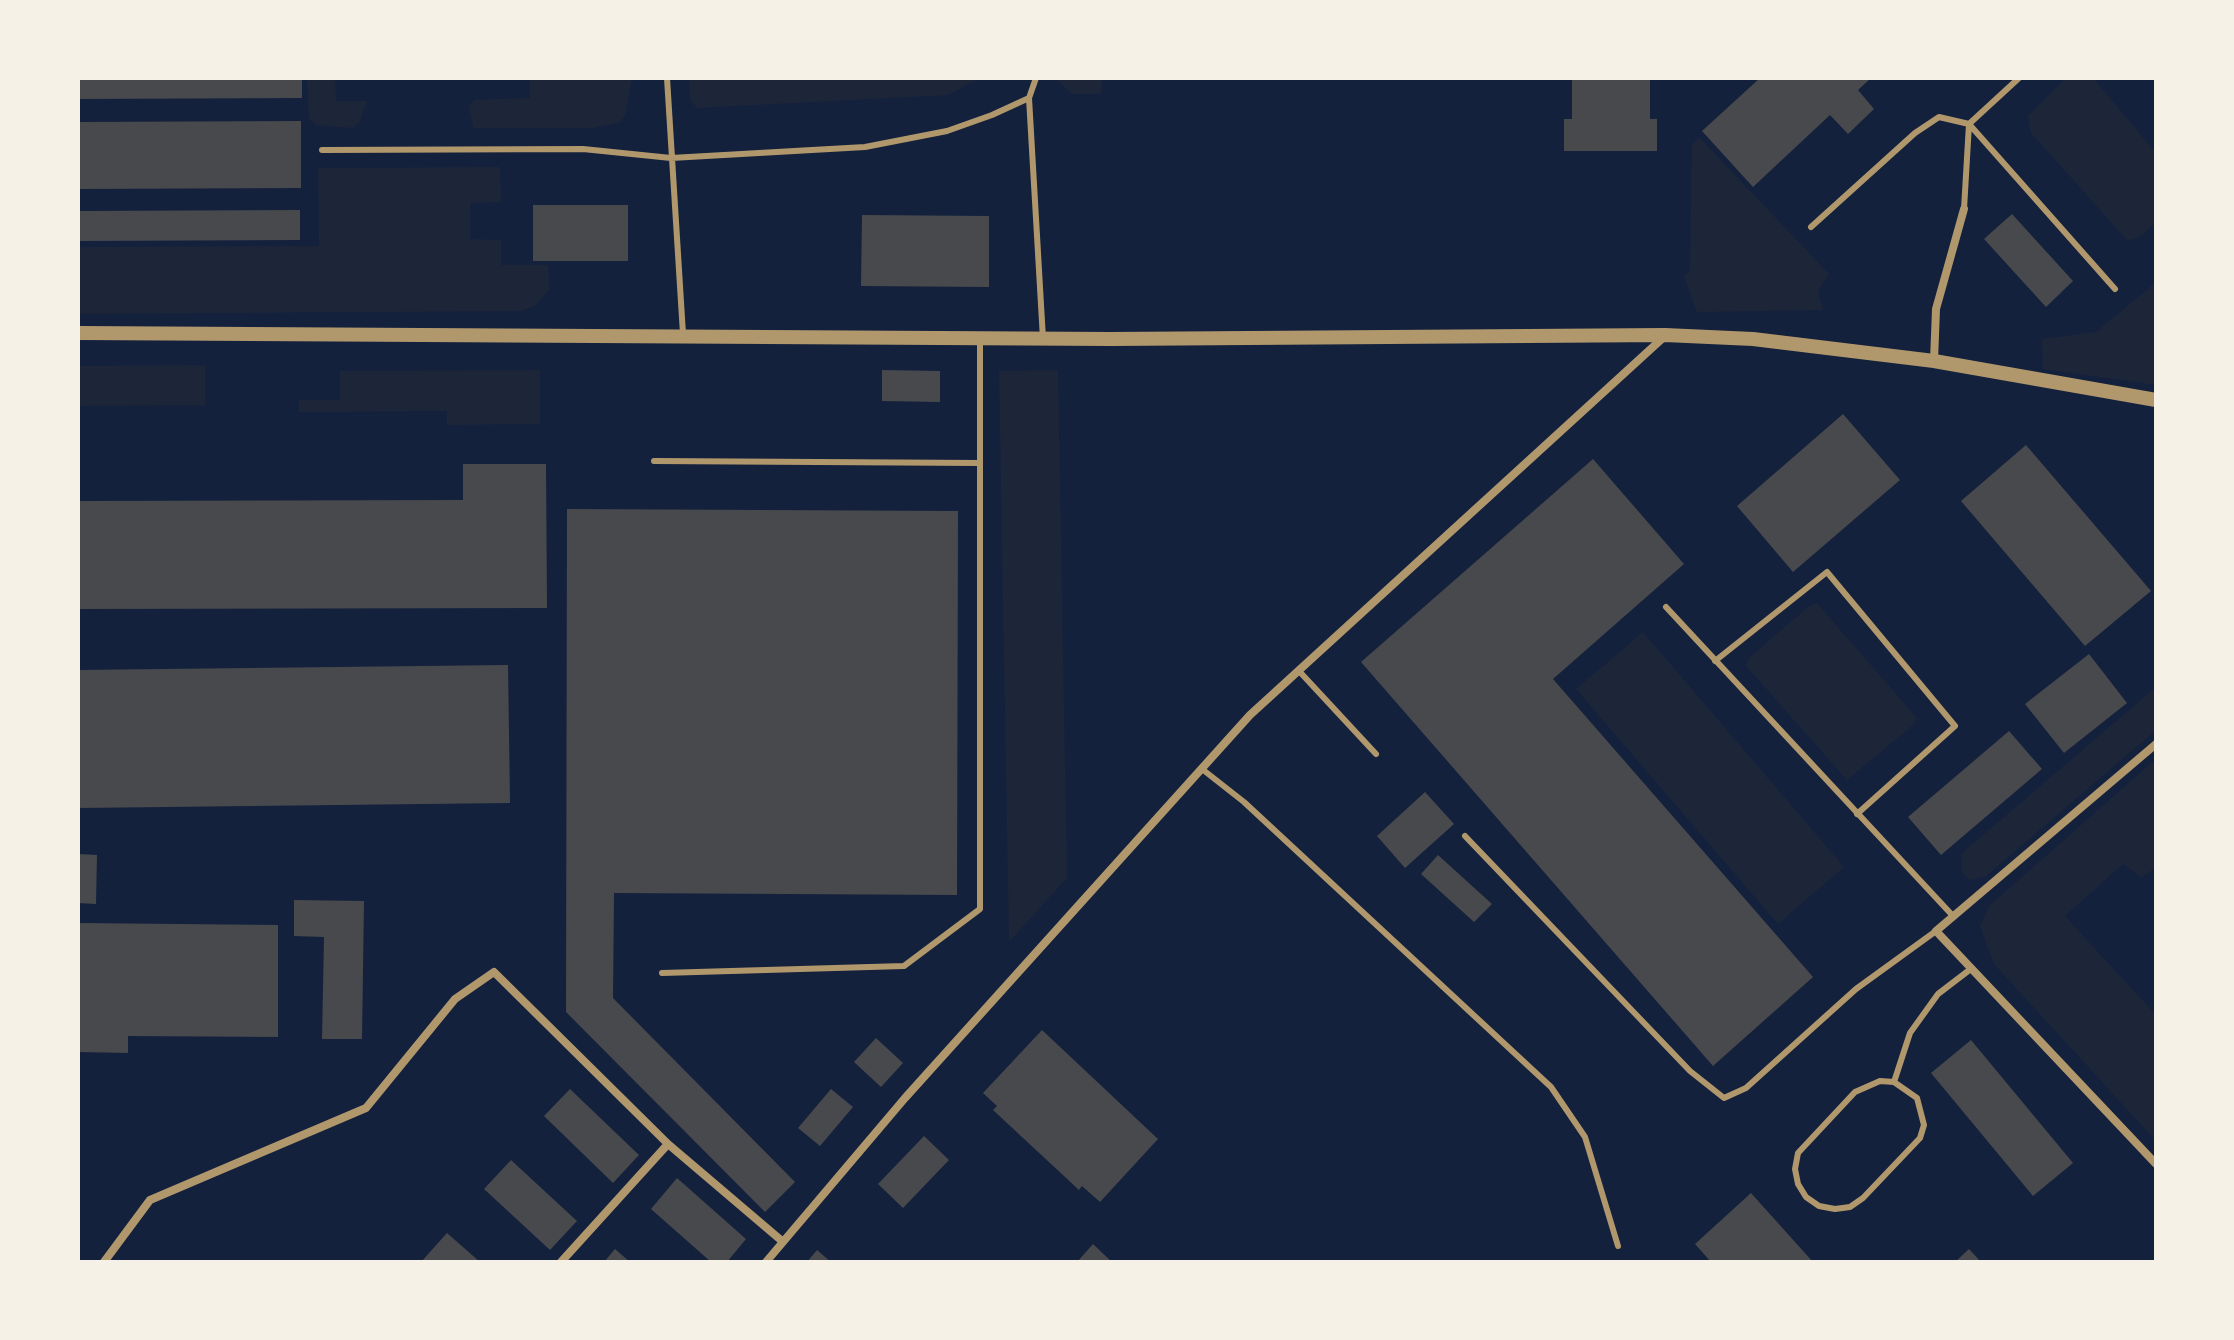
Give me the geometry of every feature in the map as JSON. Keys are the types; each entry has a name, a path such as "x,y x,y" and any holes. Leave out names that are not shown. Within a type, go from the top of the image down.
{"street":[{"path":"1934,361 1936,309 1964,209"},
{"path":"78,333 980,339 1665,335 1753,339 1934,361 2156,400"},
{"path":"766,1262 1250,715 1665,335"},
{"path":"2156,744 1936,931 2156,1164"},
{"path":"104,1262 150,1200 366,1108 455,999 494,972 668,1144 782,1241"},
{"path":"561,1262 668,1144"}],"lane":[{"path":"667,78 683,338"},
{"path":"1036,78 1029,98 1043,339"},
{"path":"1964,209 1969,124 2019,78"},
{"path":"322,150 583,149 671,158 865,147 947,131 1029,98"},
{"path":"1811,227 1915,133 1939,117 1969,124 2115,289"},
{"path":"662,973 904,966 980,909 980,339"},
{"path":"654,461 980,463"},
{"path":"1715,661 1827,572 1955,726 1857,814"},
{"path":"1666,607 1953,916"},
{"path":"1299,671 1376,754"},
{"path":"1202,769 1244,802 1551,1087 1585,1137 1618,1246"},
{"path":"1465,836 1690,1071 1724,1098 1746,1088 1856,989 1936,931"},
{"path":"1894,1082 1910,1033 1938,994 1972,968"},
{"path":"1894,1082 1917,1098 1922,1111 1924,1125 1912,1150 1850,1207 1835,1209 1819,1206 1806,1197 1798,1184 1795,1169 1798,1153 1807,1140 1867,1084 1894,1082"}],"shaded area":[{"path":"307,78 335,78 336,101 367,101 359,123 352,128 316,125 309,118"},
{"path":"530,78 632,78 625,116 619,123 593,128 473,128 469,105 475,100 530,98"},
{"path":"689,78 980,78 948,95 697,108 690,100"},
{"path":"1055,78 1102,78 1101,94 1072,94"},
{"path":"2066,78 2093,78 2156,153 2156,223 2138,238 2127,240 2031,133 2028,116"},
{"path":"1699,137 1829,274 1818,291 1823,310 1697,312 1684,276 1690,270 1692,144"},
{"path":"500,167 501,202 470,203 470,239 501,240 501,265 548,265 549,290 536,305 522,311 78,314 78,247 319,246 318,168"},
{"path":"2156,282 2156,385 2043,369 2042,339 2096,332"},
{"path":"205,365 205,405 78,406 78,366"},
{"path":"540,370 540,424 447,425 447,411 299,412 299,400 340,400 340,371"},
{"path":"1058,370 1067,878 1009,942 999,371"},
{"path":"1817,603 1917,718 1912,726 1847,780 1746,666 1750,657 1809,606"},
{"path":"1643,632 1844,867 1778,924 1576,689"},
{"path":"2156,687 2156,730 1985,877 1969,880 1962,872 1962,853"},
{"path":"2156,759 2156,868 2141,877 2123,864 2065,916 2156,1015 2156,1141 1994,964 1980,926 1990,905"}],"building":[{"path":"78,78 302,78 302,98 78,99"},
{"path":"1572,78 1650,78 1650,119 1657,119 1657,151 1564,151 1564,119 1572,119"},
{"path":"1760,78 1871,78 1858,90 1874,109 1848,134 1830,115 1753,187 1702,131"},
{"path":"301,121 301,188 78,189 78,122"},
{"path":"533,205 628,205 628,261 533,261"},
{"path":"300,210 300,240 78,241 78,211"},
{"path":"2012,214 2073,281 2046,307 1984,239"},
{"path":"862,215 989,216 989,287 861,286"},
{"path":"882,370 940,371 940,402 882,401"},
{"path":"1843,414 1900,480 1793,572 1737,506"},
{"path":"2026,445 2151,591 2085,646 1961,501"},
{"path":"1593,459 1684,564 1553,679 1813,977 1713,1066 1361,662"},
{"path":"463,464 546,464 547,608 78,609 78,501 463,500"},
{"path":"567,509 958,511 957,895 614,893 613,998 795,1182 765,1212 566,1012"},
{"path":"2089,654 2127,703 2064,753 2025,704"},
{"path":"508,665 510,803 78,808 78,670"},
{"path":"2009,731 2042,769 1941,855 1908,817"},
{"path":"1425,792 1454,824 1405,868 1377,836"},
{"path":"78,854 97,855 96,904 78,903"},
{"path":"1438,855 1492,904 1474,922 1421,874"},
{"path":"294,900 364,901 362,1039 322,1039 324,937 294,936"},
{"path":"78,923 278,925 278,1037 128,1036 128,1053 78,1052"},
{"path":"1042,1030 1158,1139 1100,1202 1082,1186 1079,1190 993,1110 997,1106 983,1093"},
{"path":"876,1038 903,1063 881,1087 854,1062"},
{"path":"1971,1040 2073,1163 2033,1196 1931,1073"},
{"path":"570,1089 639,1155 613,1183 544,1116"},
{"path":"831,1089 853,1107 820,1146 798,1128"},
{"path":"924,1136 949,1160 903,1208 878,1184"},
{"path":"511,1160 577,1221 550,1250 484,1189"},
{"path":"677,1178 746,1239 727,1262 711,1262 651,1209"},
{"path":"1751,1193 1813,1262 1711,1262 1695,1244"},
{"path":"447,1233 480,1262 421,1262"},
{"path":"1093,1244 1112,1262 1077,1262"},
{"path":"615,1249 630,1262 604,1262"},
{"path":"1969,1249 1981,1262 1955,1262"},
{"path":"817,1250 831,1262 807,1262"}]}
